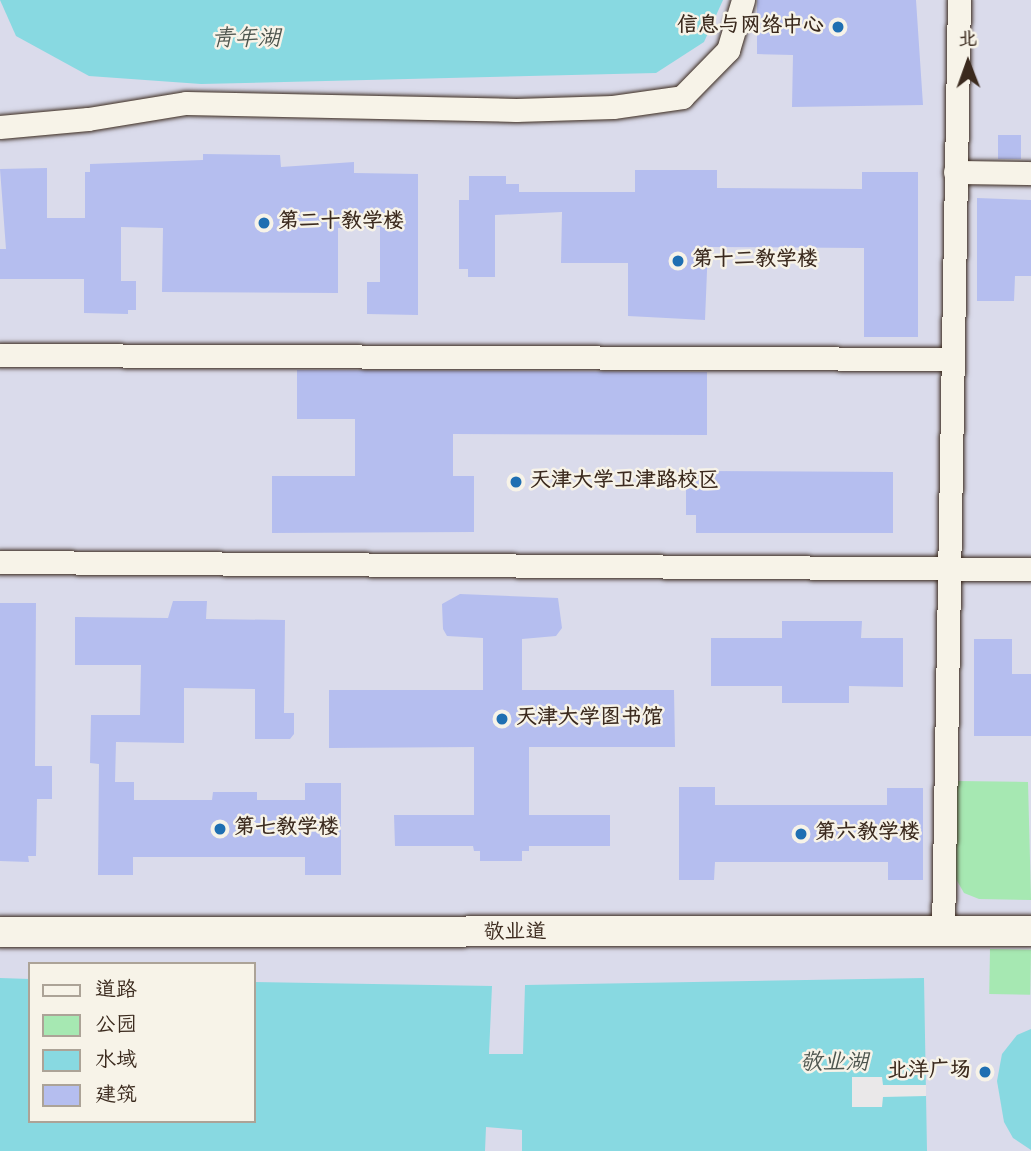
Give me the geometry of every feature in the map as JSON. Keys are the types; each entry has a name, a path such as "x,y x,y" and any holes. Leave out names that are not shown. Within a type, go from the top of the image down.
{"street":[{"path":"0,127 88,119 186,103 516,110 612,107 682,97 729,50 743,0"},
{"path":"943,932 959,0"},
{"path":"955,173 1031,173"},
{"path":"0,355 953,359"},
{"path":"0,562 1031,569"},
{"name":"敬业道","path":"0,932 1031,931"}],"shaded area":[{"name":"天津大学卫津路校区","path":"0,0 1031,0 1031,1151 0,1151"}],"green space":[{"path":"957,781 1028,782 1031,900 979,899 964,893 956,879"},
{"path":"990,949 1031,950 1030,995 989,994"}],"water":[{"name":"青年湖","path":"0,0 723,0 704,42 656,73 201,84 89,76 16,36"},
{"name":"敬业湖","path":"0,978 28,979 28,1123 256,1123 256,982 492,986 489,1054 523,1054 525,985 924,978 927,1151 522,1151 522,1130 486,1127 485,1151 0,1151"},
{"path":"1031,1029 1031,1150 1013,1138 1004,1122 997,1081 1002,1054 1017,1035"}],"pier":[{"path":"852,1077 882,1077 883,1085 926,1085 926,1096 883,1097 882,1107 852,1107"}],"building":[{"name":"信息与网络中心","path":"757,0 916,0 923,105 792,107 793,55 757,54"},
{"path":"998,135 1021,135 1021,159 998,159"},
{"path":"203,154 280,155 281,167 354,162 354,173 418,174 418,315 367,314 367,282 380,282 380,227 338,228 338,293 162,292 163,228 121,227 121,281 136,281 136,310 128,310 128,314 84,313 84,279 0,279 0,249 6,249 0,169 47,168 47,218 85,218 85,172 90,172 90,164 203,160"},
{"name":"第十二教学楼","path":"635,170 717,170 717,188 862,189 862,172 918,172 918,337 864,337 864,248 708,247 705,320 628,316 628,263 561,263 562,212 495,215 495,277 468,277 468,269 459,269 459,200 469,200 469,176 506,176 506,184 519,184 519,192 635,192"},
{"path":"977,198 1031,200 1031,276 1015,276 1014,301 977,301"},
{"path":"297,370 707,372 707,435 453,434 453,476 474,476 474,532 272,533 272,476 355,476 355,419 297,419"},
{"path":"696,471 893,472 893,533 696,533 696,515 686,515 686,488 696,488"},
{"name":"天津大学图书馆","path":"460,594 558,598 562,628 556,636 522,639 522,690 674,690 675,747 529,747 529,815 610,815 610,846 529,846 529,851 522,851 522,861 480,861 480,851 474,851 473,846 395,846 394,815 474,815 474,747 329,748 329,690 483,690 483,638 447,636 443,629 442,604"},
{"path":"173,601 207,601 206,619 285,620 284,713 294,713 294,734 290,739 255,739 255,689 184,688 184,743 116,742 115,782 134,782 134,800 212,800 213,792 257,792 257,800 305,800 305,783 341,783 341,875 305,875 305,857 133,857 133,875 98,875 99,764 90,763 91,715 140,715 141,665 75,665 75,617 168,618"},
{"path":"0,603 36,603 35,766 52,766 52,799 37,799 36,856 28,856 29,862 0,861"},
{"path":"782,621 862,621 861,638 903,638 903,687 849,686 849,703 782,703 782,686 711,686 711,638 782,638"},
{"path":"974,639 1012,639 1012,674 1031,674 1031,736 974,736"},
{"name":"第六教学楼","path":"679,787 715,787 715,805 887,805 887,788 923,788 923,880 888,880 888,862 715,862 714,880 679,880"}],"place":[{"name":"信息与网络中心","path":"838,27"},
{"name":"第二十教学楼","path":"264,223"},
{"name":"第十二教学楼","path":"678,261"},
{"name":"天津大学卫津路校区","path":"516,482"},
{"name":"天津大学图书馆","path":"502,719"},
{"name":"第七教学楼","path":"220,829"},
{"name":"第六教学楼","path":"801,834"},
{"name":"北洋广场","path":"985,1072"}]}
